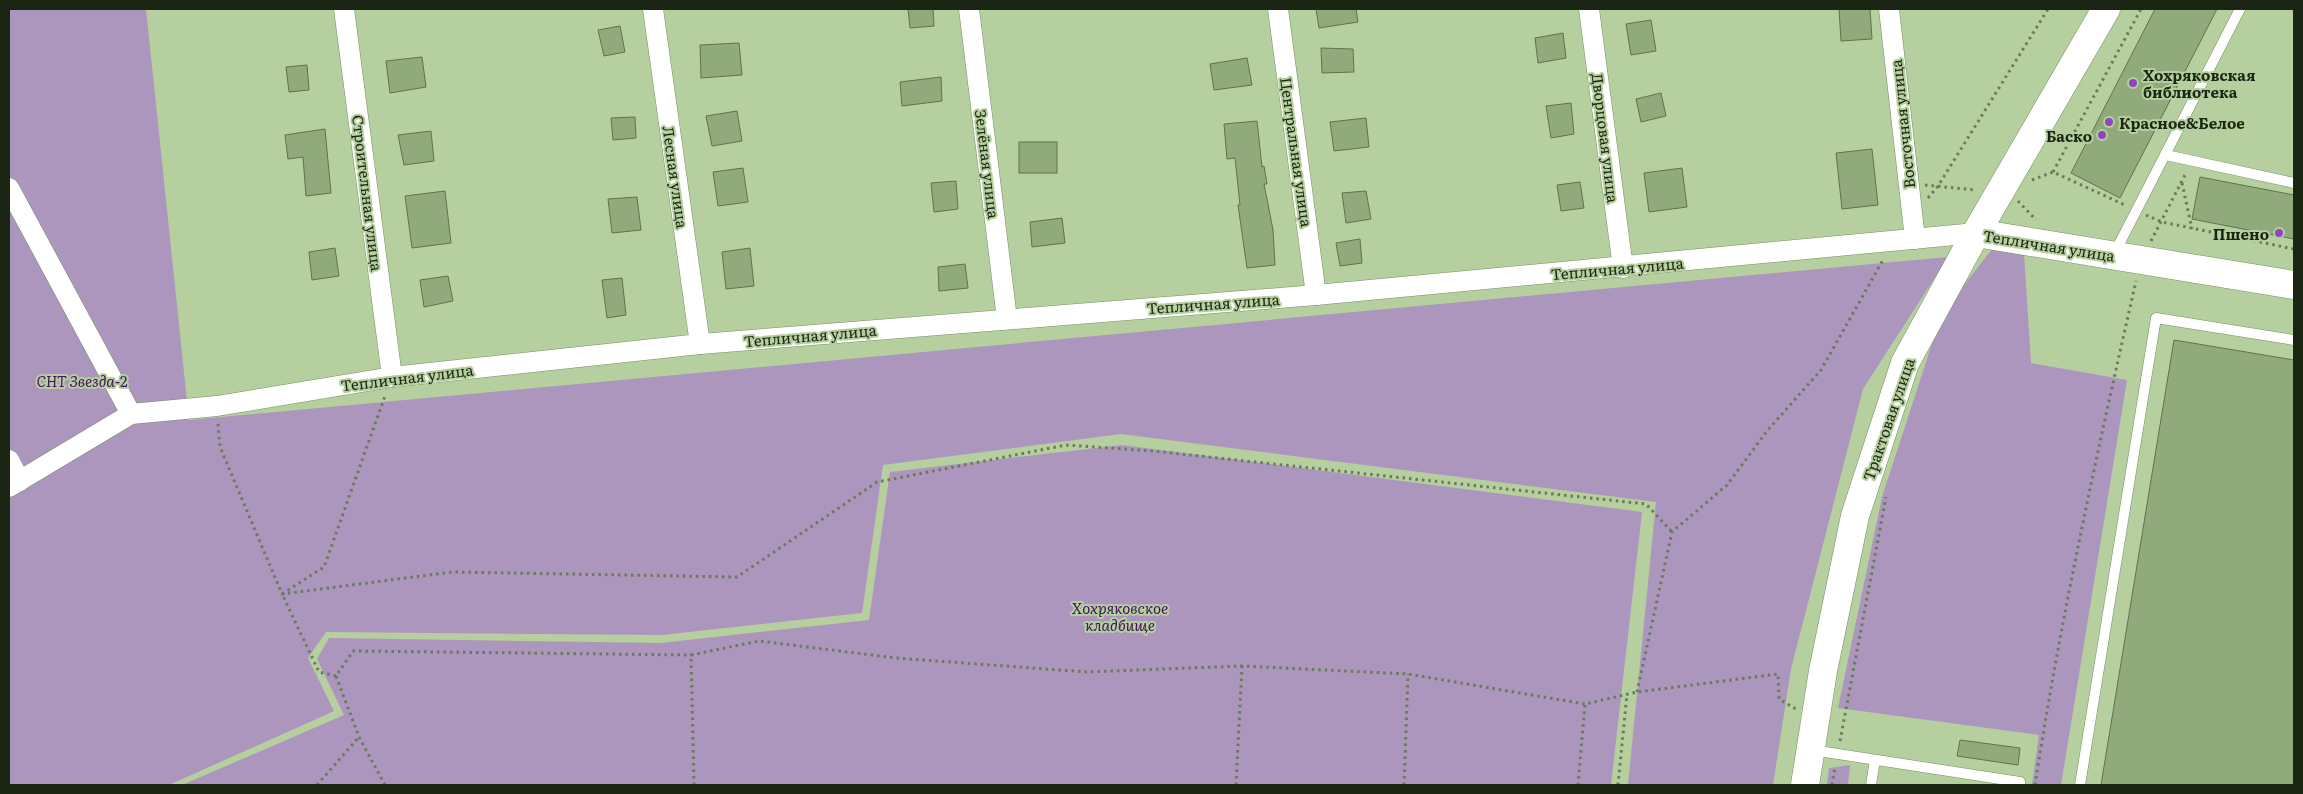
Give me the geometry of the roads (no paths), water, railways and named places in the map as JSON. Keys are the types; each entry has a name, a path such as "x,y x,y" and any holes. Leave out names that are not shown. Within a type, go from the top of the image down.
{"street":[{"name":"Строительная улица","path":"344,9 392,377"},
{"name":"Лесная улица","path":"652,9 700,344"},
{"name":"Зелёная улица","path":"969,9 1007,319"},
{"name":"Центральная улица","path":"1278,9 1316,295"},
{"name":"Дворцовая улица","path":"1589,9 1623,268"},
{"name":"Восточная улица","path":"1889,9 1915,239"},
{"name":"Трактовая улица","path":"1805,785 1824,752 1817,711 1855,516 1905,363 1976,233 2106,9"},
{"path":"9,188 131,414 14,484 9,460"},
{"name":"Тепличная улица","path":"131,414 217,406 392,377 700,344 1316,295 1623,268 1976,233 2294,285"}],"lane":[{"path":"2113,256 2240,9"},
{"path":"2166,155 2294,183"},
{"path":"2080,785 2156,318 2294,340"},
{"path":"1824,752 2020,782 2020,785"},
{"path":"1871,785 1875,760"}],"place":[{"name":"Хохряковская библиотека","path":"2133,83"},
{"name":"Красное&Белое","path":"2109,122"},
{"name":"Баско","path":"2102,135"},
{"name":"Пшено","path":"2279,233"}],"park label":[{"name":"СНТ Звезда-2","path":"82,380"},
{"name":"Хохряковское кладбище","path":"1120,616"}]}
